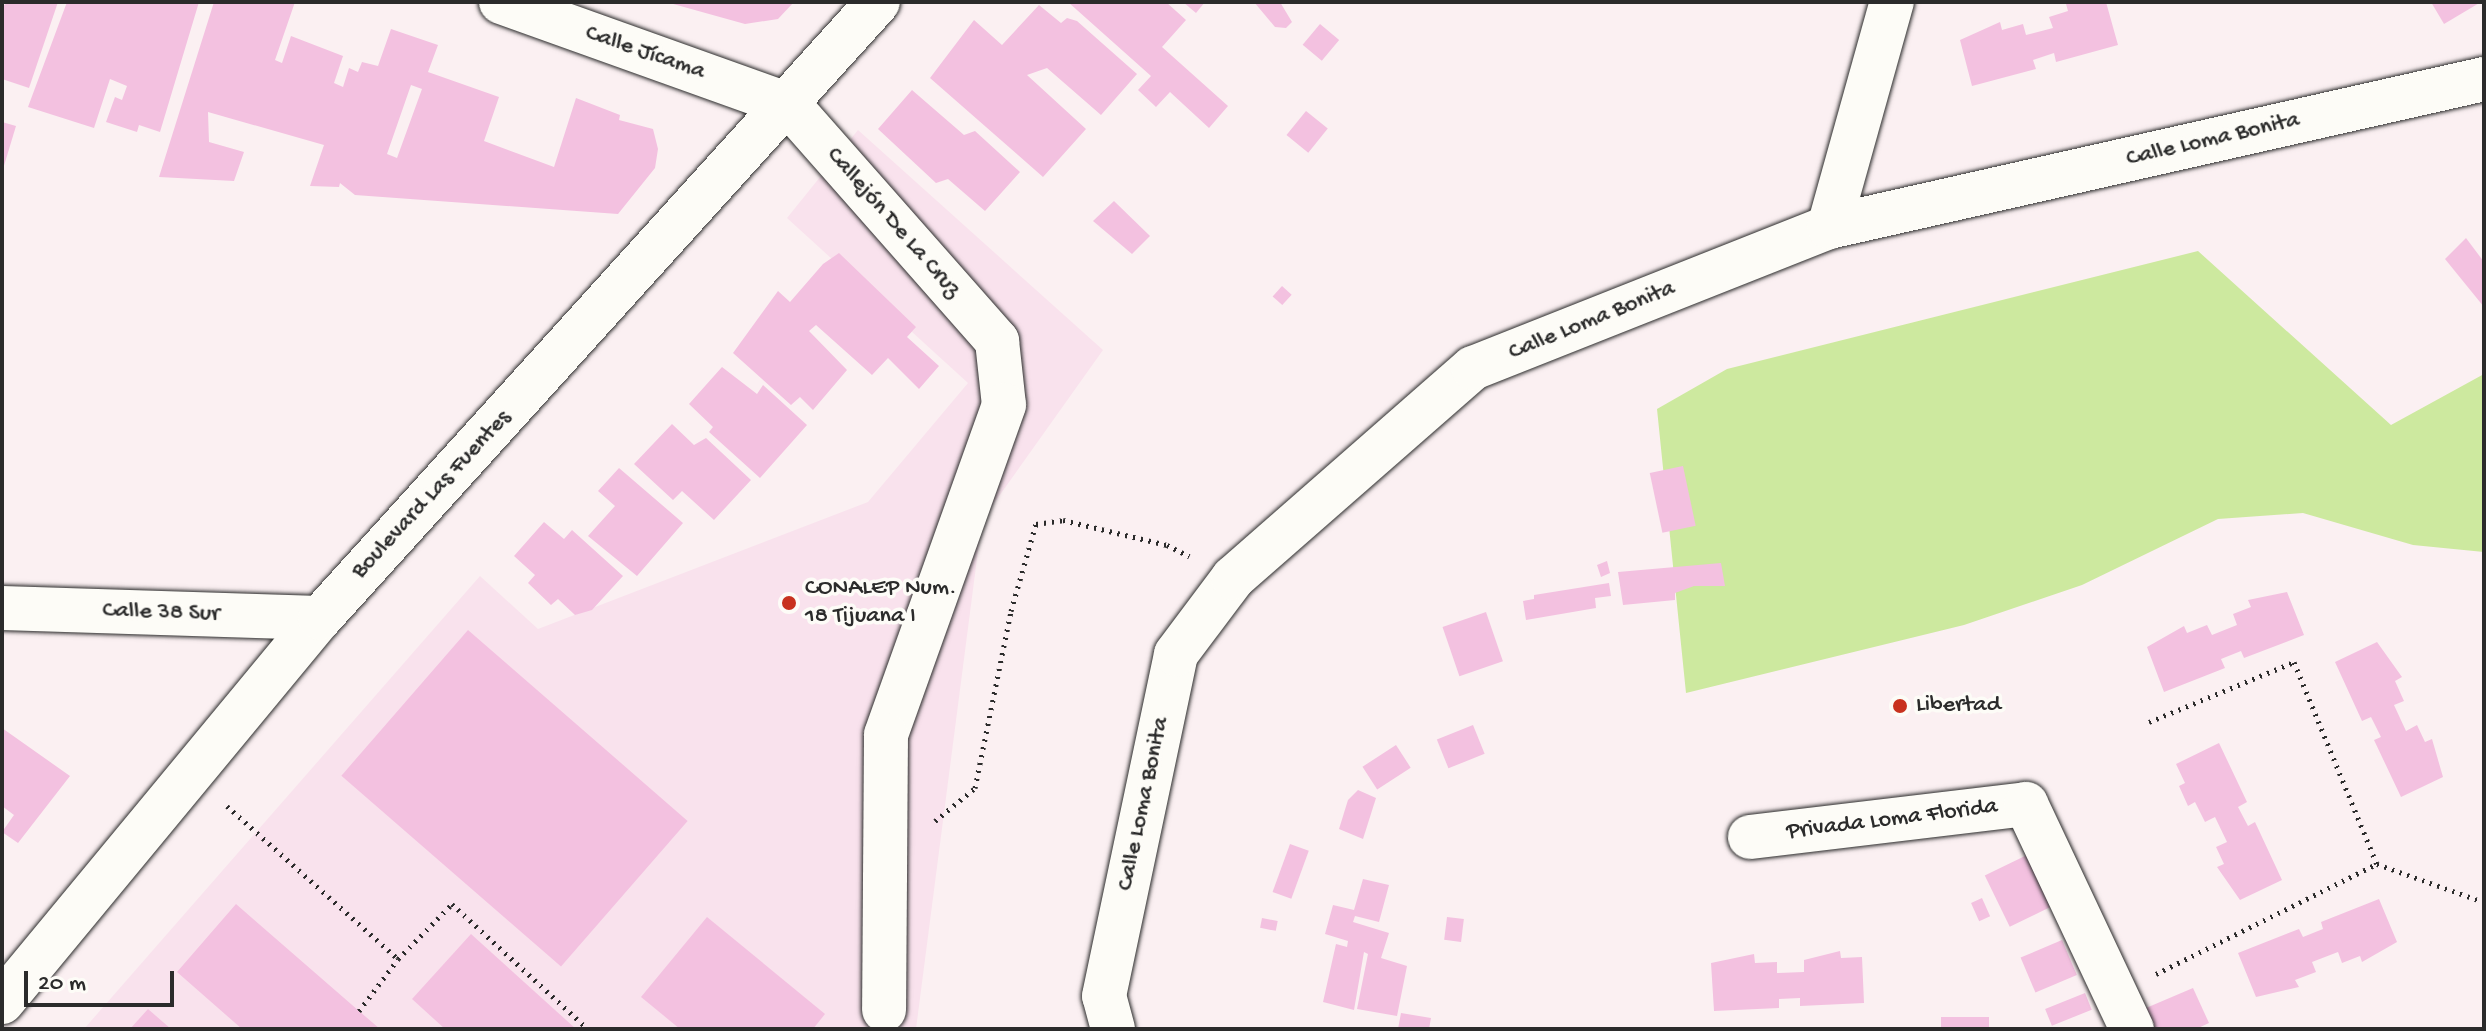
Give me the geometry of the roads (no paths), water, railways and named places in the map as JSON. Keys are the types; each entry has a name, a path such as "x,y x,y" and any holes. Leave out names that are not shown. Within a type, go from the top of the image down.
{"street":[{"name":"Calle Jícama","path":"501,2 789,105"},
{"name":"Boulevard Las Fuentes","path":"2,1002 320,618 789,105 878,2"},
{"path":"1829,227 1892,2"},
{"name":"Calle Loma Bonita","path":"1113,1029 1104,996 1176,654 1233,578 1473,368 1829,227 2484,79"},
{"name":"Callejón De La Cruz","path":"789,105 997,341 1004,405 886,735 884,1010"},
{"name":"Calle 38 Sur","path":"2,608 320,618"},
{"name":"Privada Loma Florida","path":"1750,837 2026,804 2125,1011"}],"place":[{"name":"CONALEP Num. 18 Tijuana I","path":"789,603"},
{"name":"Libertad","path":"1900,706"}]}
